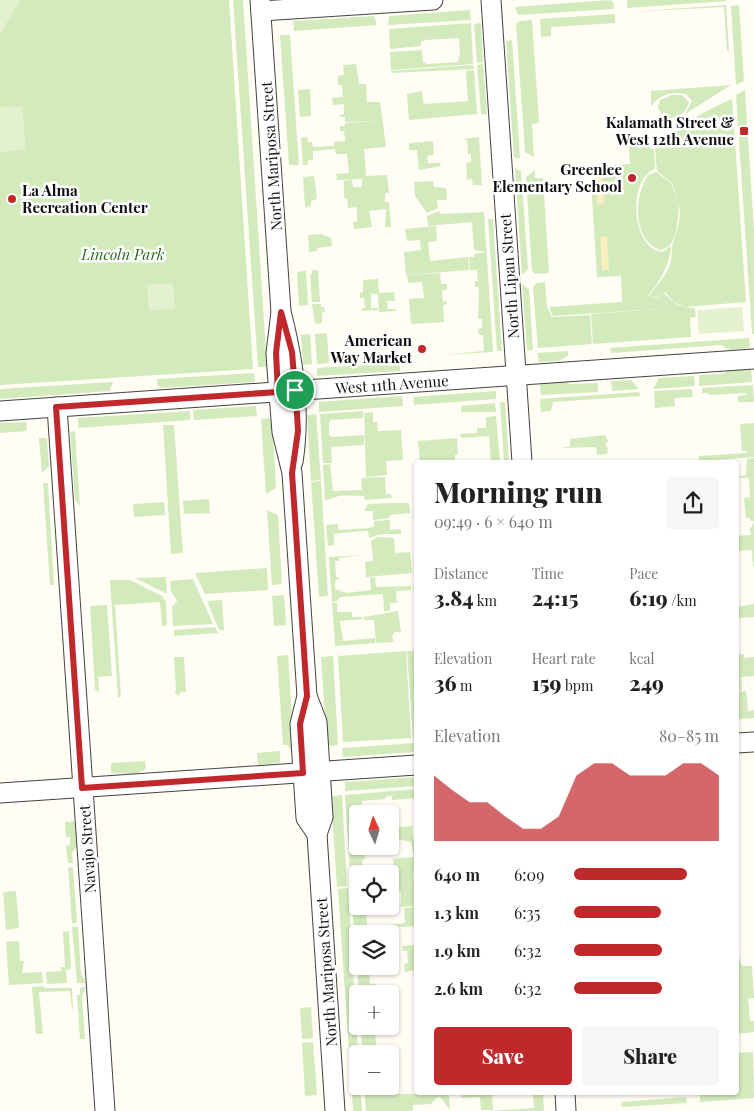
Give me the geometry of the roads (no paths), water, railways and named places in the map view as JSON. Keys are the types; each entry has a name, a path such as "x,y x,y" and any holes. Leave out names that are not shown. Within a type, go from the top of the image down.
{"street":[{"path":"260,6 433,0"},
{"name":"North Lipan Street","path":"491,0 522,460"},
{"name":"North Mariposa Street","path":"260,6 281,312 292,352 287,391 298,431 292,473 307,696 300,724 312,772 306,818 316,834 335,1111"},
{"name":"West 11th Avenue","path":"0,411 754,359"},
{"name":"Navajo Street","path":"56,407 105,1111"},
{"path":"739,743 754,742"},
{"path":"0,794 414,765"},
{"path":"565,1095 566,1111"}],"place":[{"name":"Kalamath Street & West 12th Avenue","path":"744,131"},
{"name":"Greenlee Elementary School","path":"632,178"},
{"name":"La Alma Recreation Center","path":"12,199"},
{"name":"American Way Market","path":"422,349"}],"park label":[{"name":"Lincoln Park","path":"123,254"}]}
